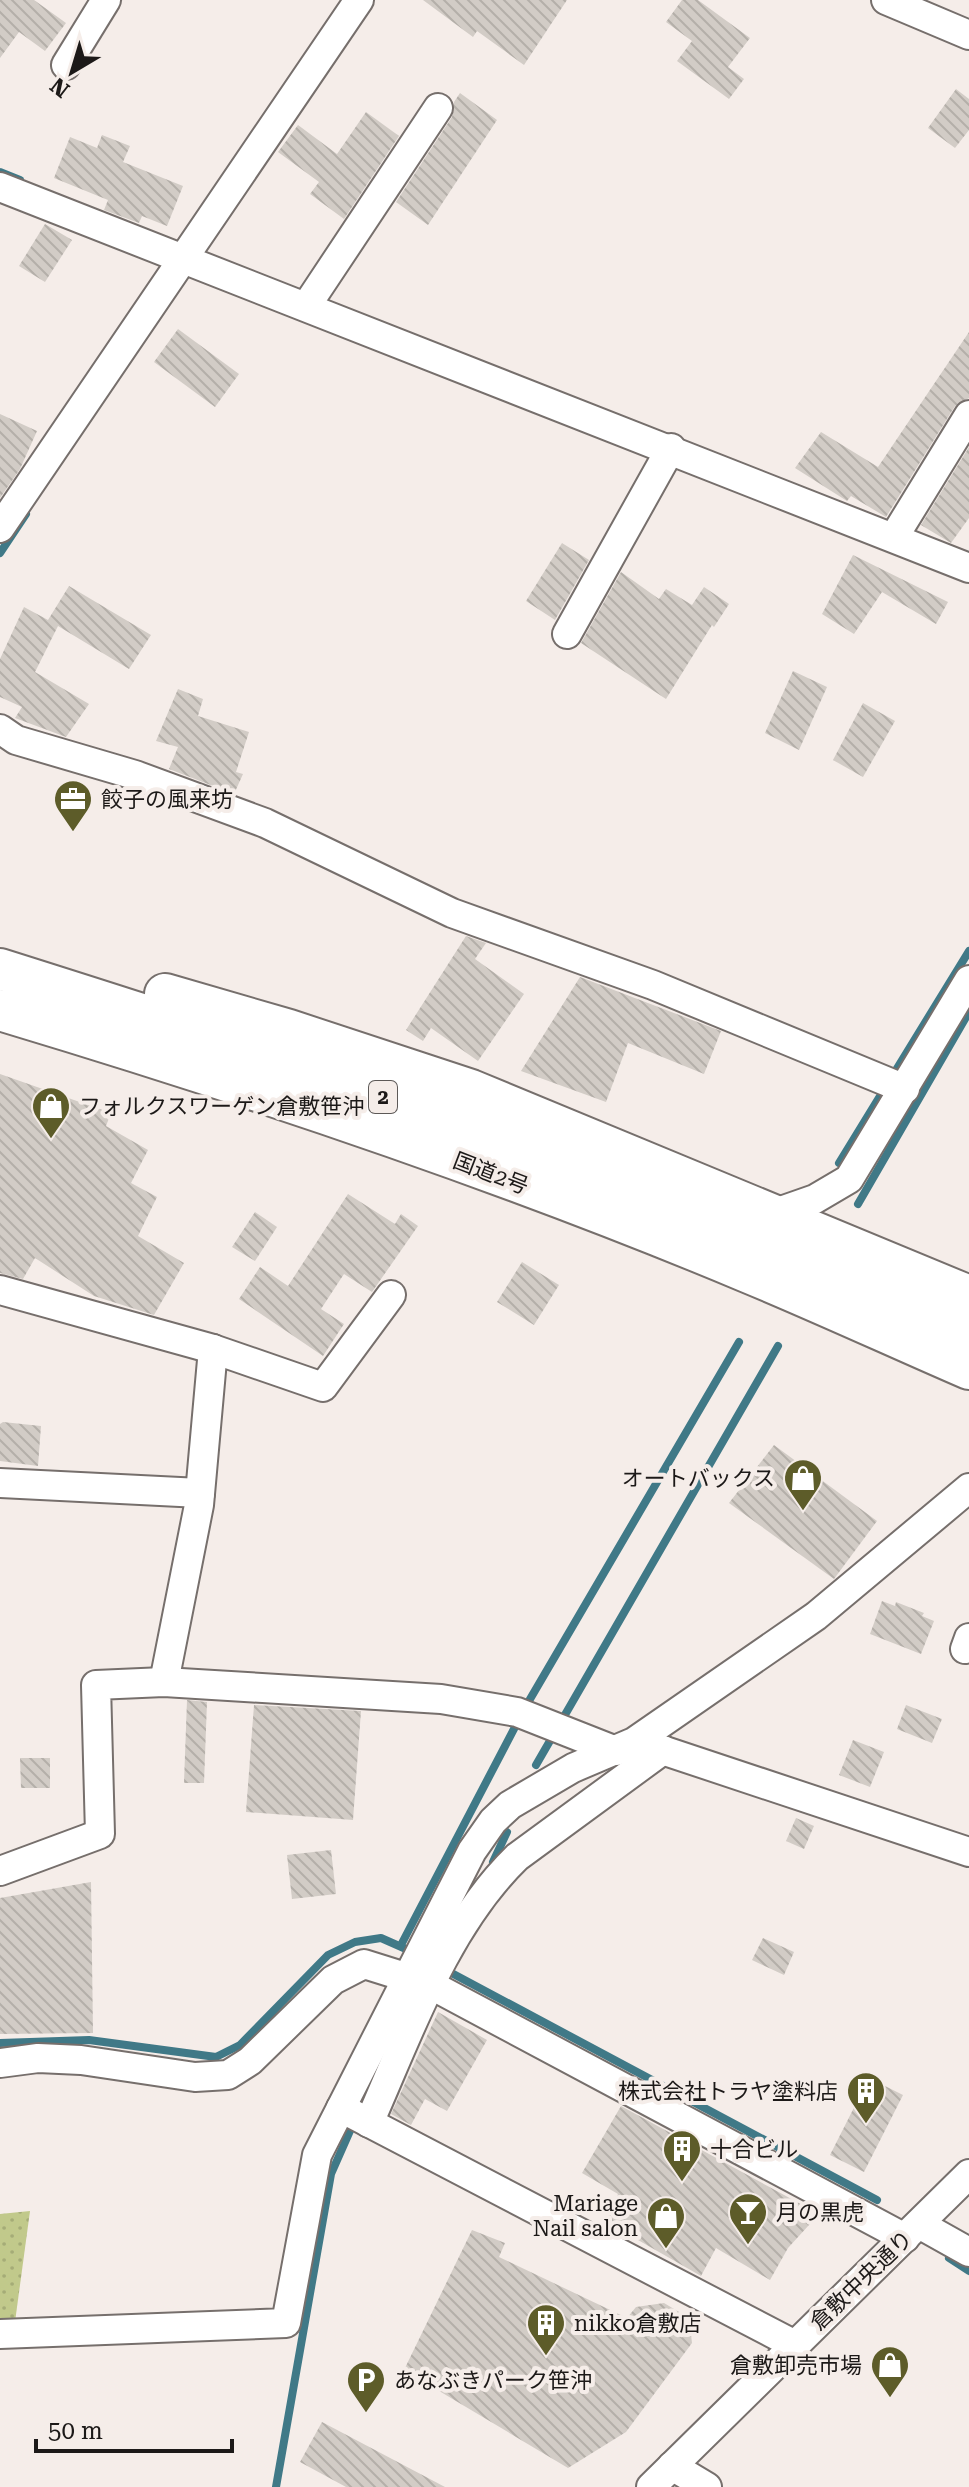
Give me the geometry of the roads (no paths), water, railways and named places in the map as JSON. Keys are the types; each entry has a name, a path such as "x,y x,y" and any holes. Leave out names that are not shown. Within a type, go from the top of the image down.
{"highway":[{"path":"0,947 289,1030 471,1090 761,1242 969,1296"},
{"name":"国道2号","path":"0,969 174,1024 451,1120 969,1328"},
{"name":"国道2号","path":"0,1010 177,1063 438,1152 761,1242 969,1369"},
{"path":"177,1063 231,1103 735,1294 969,1398"}],"street":[{"path":"66,65 106,0"},
{"path":"0,528 359,0"},
{"path":"886,0 969,35"},
{"path":"307,305 438,108"},
{"path":"0,187 894,537 967,562"},
{"path":"894,537 969,415"},
{"path":"567,634 671,448"},
{"path":"0,729 16,740 135,775 265,823 452,913 653,985 896,1083"},
{"path":"761,1242 815,1199 849,1179 896,1083 969,980"},
{"path":"0,1290 213,1349 323,1387 391,1295"},
{"path":"164,1682 200,1493 213,1349"},
{"path":"0,1483 200,1493"},
{"path":"453,1922 472,1851 493,1821 532,1790 625,1746 816,1616 969,1488"},
{"path":"0,1871 100,1834 96,1685 164,1682 441,1699 520,1714 625,1746 663,1750 969,1852"},
{"path":"0,2334 286,2323 317,2155 355,2116 426,1967 453,1922 517,1857 663,1750"},
{"path":"0,2063 38,2058 81,2060 195,2077 228,2075 250,2061 333,1980 364,1964 426,1967 912,2231 969,2252"},
{"path":"355,2116 795,2345"},
{"name":"倉敷中央通り","path":"651,2487 969,2174"},
{"path":"672,2466 707,2487"}],"waterway":[{"path":"0,172 20,180"},
{"path":"0,553 26,514"},
{"path":"839,1163 969,951"},
{"path":"858,1204 969,1012"},
{"path":"401,1945 526,1706 739,1342"},
{"path":"536,1765 778,1346"},
{"path":"493,1862 507,1832"},
{"path":"0,2043 89,2040 216,2057 240,2045 328,1955 355,1942 381,1938 415,1953"},
{"path":"444,1969 877,2200"},
{"path":"276,2487 331,2174 380,2063"},
{"path":"949,2258 969,2271"}],"place":[{"name":"餃子の風来坊","path":"73,833"},
{"name":"フォルクスワーゲン倉敷笹沖","path":"51,1140"},
{"name":"オートバックス","path":"803,1512"},
{"name":"株式会社トラヤ塗料店","path":"866,2125"},
{"name":"十合ビル","path":"682,2183"},
{"name":"月の黒虎","path":"748,2246"},
{"name":"Mariage Nail salon","path":"666,2250"},
{"name":"nikko倉敷店","path":"546,2357"},
{"name":"倉敷卸売市場","path":"890,2399"},
{"name":"あなぶきパーク笹沖","path":"366,2414"}]}
